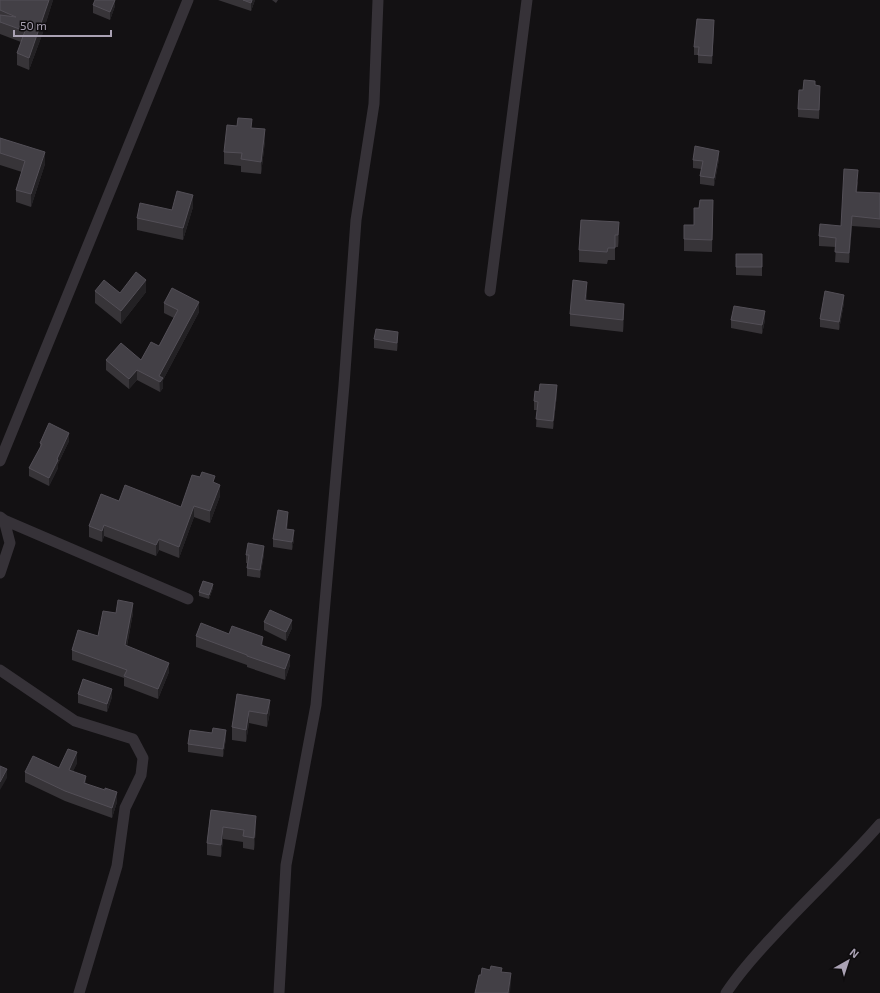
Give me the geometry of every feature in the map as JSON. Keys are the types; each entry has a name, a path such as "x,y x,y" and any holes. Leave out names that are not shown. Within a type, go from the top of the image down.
{"street":[{"path":"0,460 188,0"},
{"path":"279,993 286,865 316,705 344,385 356,220 374,104 378,0"},
{"path":"490,291 528,0"},
{"path":"0,573 10,543 2,518"},
{"path":"2,518 188,599"},
{"path":"0,670 75,720 133,739 143,758 141,775 125,808 117,866 79,993"},
{"path":"732,990 751,960 880,824"}],"building":[{"path":"0,0 49,0 29,58 17,53 25,31 0,22 0,15 16,17 0,10"},
{"path":"95,0 115,0 110,12 93,5"},
{"path":"243,0 252,0 251,3"},
{"path":"697,19 714,20 712,56 698,55 699,47 694,47"},
{"path":"804,80 815,81 815,85 820,86 819,110 798,109 799,90 803,90"},
{"path":"238,118 252,119 251,128 265,129 261,162 241,159 242,153 224,152 227,125 237,126"},
{"path":"0,138 45,152 31,194 16,190 25,161 0,153"},
{"path":"695,146 719,151 714,178 700,176 703,161 693,160"},
{"path":"844,169 858,170 856,192 880,193 880,219 852,216 849,253 835,252 836,238 819,236 820,224 841,226"},
{"path":"177,191 193,195 183,228 137,218 140,203 172,210"},
{"path":"700,200 713,200 712,240 684,239 684,225 694,225 694,208 699,208"},
{"path":"581,220 619,222 618,235 615,235 615,248 608,248 607,252 579,250"},
{"path":"736,254 762,254 762,267 736,267"},
{"path":"136,272 146,280 121,311 95,291 104,280 120,293"},
{"path":"573,280 587,282 585,300 624,304 623,320 570,314"},
{"path":"172,288 199,302 159,376 163,378 160,382 137,370 129,379 106,360 121,343 141,360 151,342 159,346 178,310 164,303"},
{"path":"825,291 844,295 839,322 820,319"},
{"path":"734,306 765,311 762,325 731,320"},
{"path":"376,329 398,332 397,343 374,339"},
{"path":"540,384 557,385 553,421 536,419 538,402 534,401 535,391 539,392"},
{"path":"49,423 69,433 49,478 29,468 42,444 40,443"},
{"path":"202,472 215,476 213,482 220,485 210,511 194,506 179,547 159,539 156,545 104,525 102,531 89,526 101,494 119,501 125,485 181,507 192,475 200,477"},
{"path":"278,510 288,512 286,529 294,530 292,542 273,539"},
{"path":"248,543 264,546 260,570 247,568 249,555 246,555"},
{"path":"203,581 213,584 209,595 199,592"},
{"path":"118,600 133,603 125,645 169,663 158,689 124,676 127,670 72,650 78,630 98,636 103,611 116,613"},
{"path":"270,610 292,620 286,632 264,622"},
{"path":"201,623 229,634 232,626 263,637 261,645 290,655 285,669 196,636"},
{"path":"83,679 112,689 107,704 78,694"},
{"path":"237,694 270,700 267,714 249,711 246,730 232,727"},
{"path":"213,728 226,730 223,749 188,744 190,730 212,733"},
{"path":"68,749 77,752 69,770 86,776 84,783 105,790 105,788 117,792 112,808 65,791 25,772 33,756 59,768"},
{"path":"0,766 7,769 0,782"},
{"path":"211,810 256,816 254,838 243,836 244,830 223,827 221,845 207,843"},
{"path":"491,966 502,968 501,972 511,973 508,993 475,993 482,968 490,970"}]}
